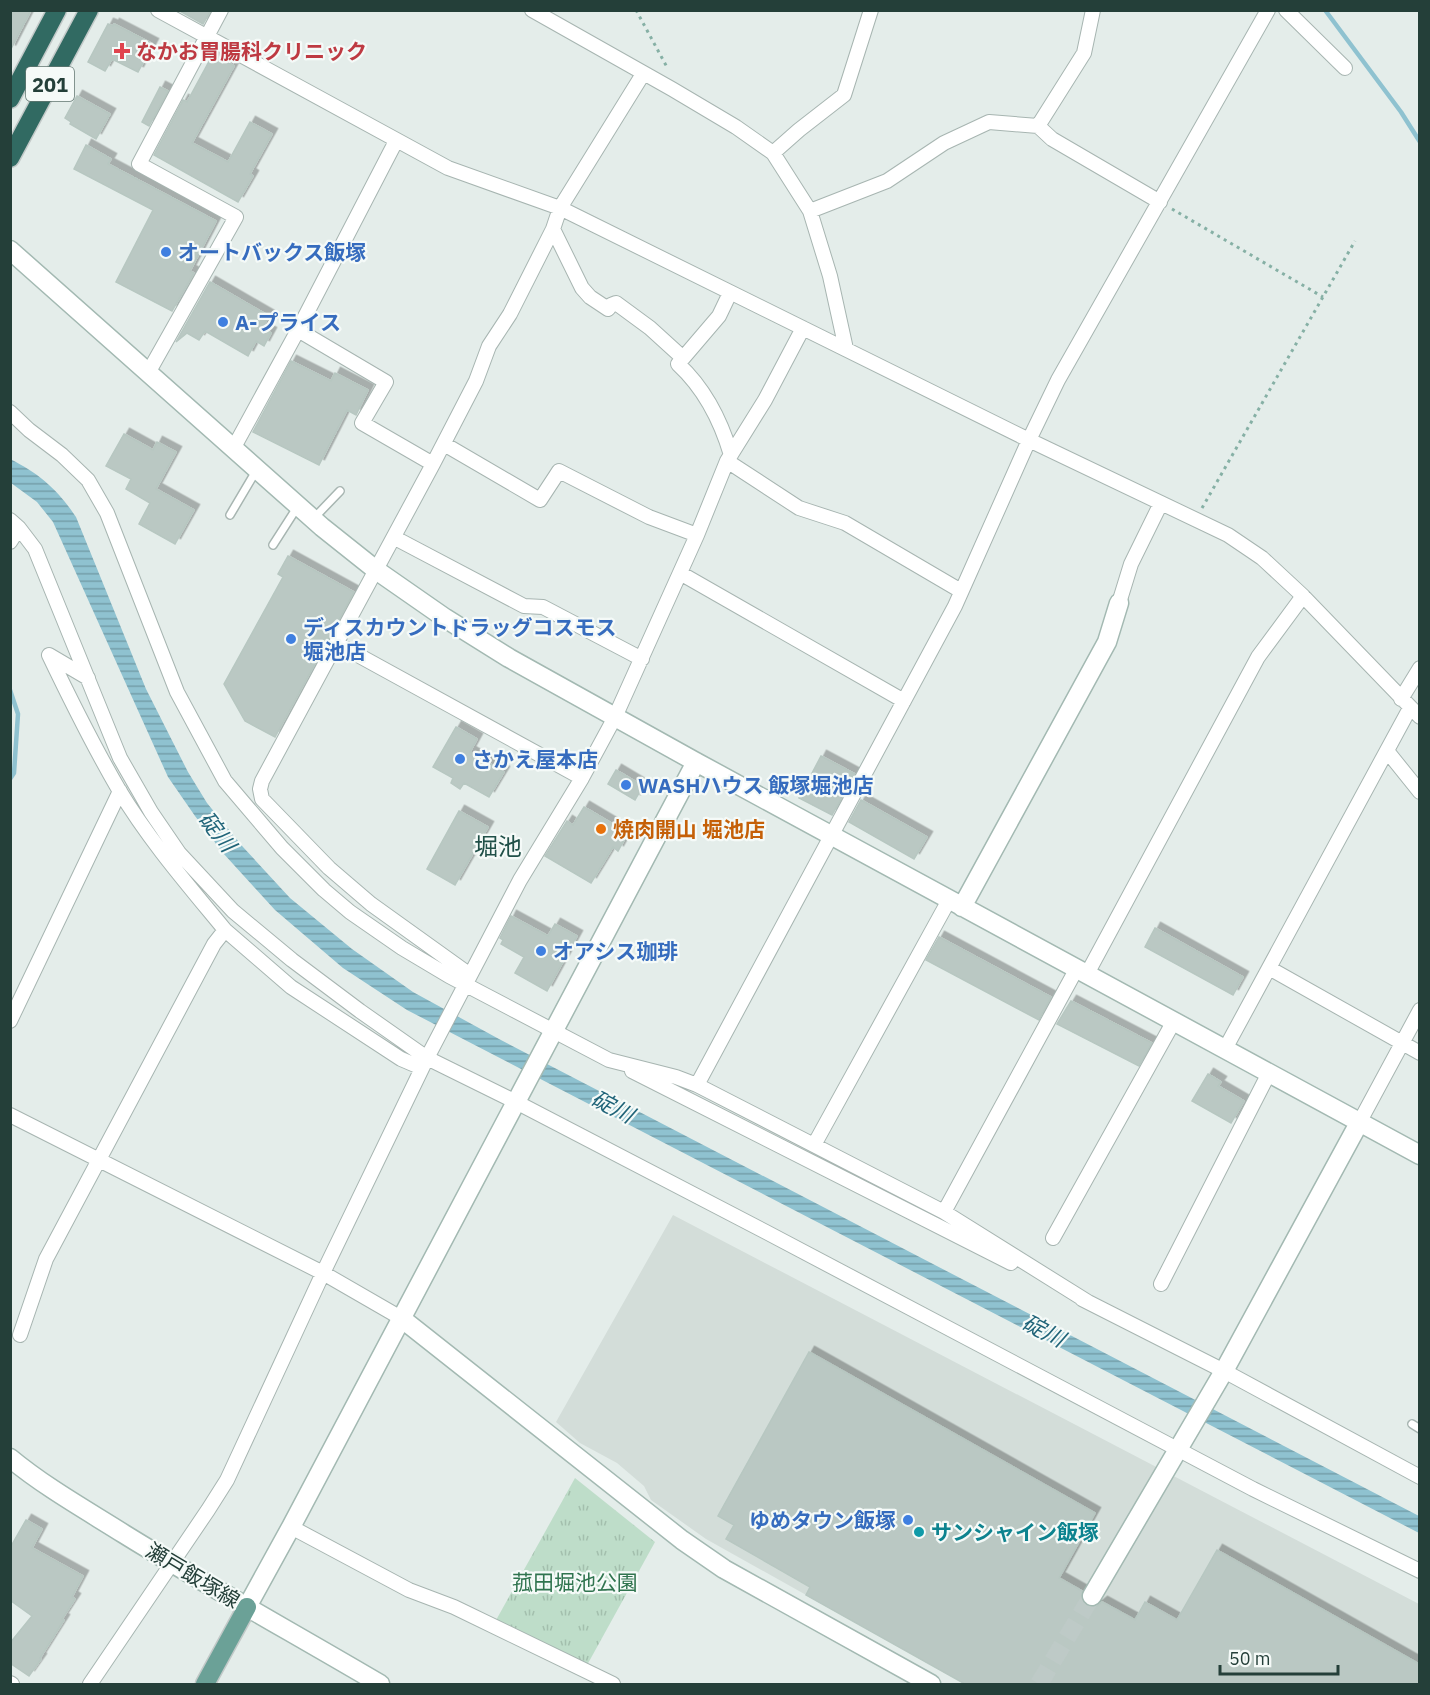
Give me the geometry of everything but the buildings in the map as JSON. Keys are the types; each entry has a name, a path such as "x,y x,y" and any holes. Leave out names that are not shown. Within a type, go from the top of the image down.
{"highway":[{"name":"201","path":"10,99 57,10"},
{"name":"201","path":"10,158 89,10"}],"main road":[{"path":"205,1684 247,1607"}],"street":[{"path":"158,10 448,168 560,208 1029,440 1228,535 1262,558 1303,596 1410,708"},
{"path":"148,373 236,217 139,164 221,10"},
{"path":"532,10 672,89 736,127 773,153 810,211 830,276 846,349"},
{"path":"773,153 844,95 871,10"},
{"path":"1038,126 1084,53 1093,10"},
{"path":"697,1085 961,591 1058,380 1268,10"},
{"path":"1286,10 1345,68"},
{"path":"466,982 329,868 262,799 260,789 262,781 434,464 476,381 489,346 510,314 553,229 560,208 643,74"},
{"path":"810,211 887,181 944,143 989,122 1038,126 1052,139 1160,202"},
{"path":"233,449 396,141"},
{"path":"553,229 590,297 608,309 616,303 650,328 684,358"},
{"path":"10,250 313,519 376,570 445,618 509,658 696,762 1419,1155"},
{"path":"730,293 719,316 678,364 693,377 702,391 726,437 729,458 799,508 845,523 961,591"},
{"path":"90,1684 226,1480 426,1060 520,880 582,778 615,717 698,535 729,458 765,400 803,328"},
{"path":"298,330 386,382 362,423 434,464"},
{"path":"10,412 88,480 107,513 177,692 225,781 282,848 350,912 402,948 553,1032 1088,1302 1419,1477"},
{"path":"444,444 540,500 559,471 650,517 698,535"},
{"path":"814,1145 1107,642 1131,564 1161,503"},
{"path":"10,542 15,524"},
{"path":"15,524 35,549 120,758 151,812 179,853 232,911 360,1011 426,1060 517,1100 1180,1445 1253,1489 1419,1571"},
{"path":"395,538 524,606 543,607 642,659"},
{"path":"680,573 904,701"},
{"path":"944,1212 1258,657 1303,596"},
{"path":"336,643 582,778"},
{"path":"88,678 49,655 69,698 120,791 164,856 225,930 291,987 401,1059 426,1060"},
{"path":"1225,1049 1410,708 1419,668"},
{"path":"1387,751 1419,792"},
{"path":"247,1607 696,762"},
{"path":"10,1021 120,791"},
{"path":"20,1335 46,1259 214,944 225,930"},
{"path":"1269,968 1419,1053"},
{"path":"1092,1596 1223,1372 1419,1010"},
{"path":"1053,1238 1174,1021"},
{"path":"609,1060 676,1077 697,1085 944,1212 1088,1302"},
{"path":"1161,1284 1269,1073"},
{"path":"10,1115 323,1273 401,1318 682,1540 724,1569 931,1684"},
{"name":"瀬戸飯塚線","path":"10,1458 64,1497 172,1563 380,1684"},
{"path":"291,1527 409,1590 454,1607 613,1684"}],"lane":[{"path":"230,515 257,470"},
{"path":"313,519 340,491"},
{"path":"273,545 298,506"},
{"path":"1412,1424 1419,1429"}],"path":[{"path":"636,10 669,72 672,89"},
{"path":"1160,202 1323,297"},
{"path":"1196,520 1355,241"}],"shaded area":[{"path":"673,1215 1419,1604 1419,1684 965,1684 706,1539 651,1500 644,1486 617,1463 580,1443 556,1422"}],"green space":[{"name":"菰田堀池公園","path":"575,1478 655,1542 586,1667 495,1622"}],"water":[{"name":"碇川","path":"10,459 48,484 76,517 146,689 188,772 207,803 243,847 290,898 352,949 413,992 499,1039 1419,1516 1419,1533 407,1010 343,968 275,910 223,853 168,777 53,522 37,502 11,483"}],"waterway":[{"path":"1325,10 1401,112 1420,142"},
{"path":"10,690 18,714 14,773 10,779"}],"tunnel":[{"path":"1039,1684 1092,1596"}],"place":[{"name":"なかお胃腸科クリニック","path":"122,51"},
{"name":"オートバックス飯塚","path":"166,252"},
{"name":"A-プライス","path":"223,322"},
{"name":"ディスカウントドラッグコスモス 堀池店","path":"291,639"},
{"name":"さかえ屋本店","path":"460,759"},
{"name":"WASHハウス 飯塚堀池店","path":"626,785"},
{"name":"焼肉開山 堀池店","path":"601,829"},
{"name":"オアシス珈琲","path":"541,951"},
{"name":"ゆめタウン飯塚","path":"908,1520"},
{"name":"サンシャイン飯塚","path":"919,1532"}],"district":[{"name":"堀池","path":"498,846"}]}
